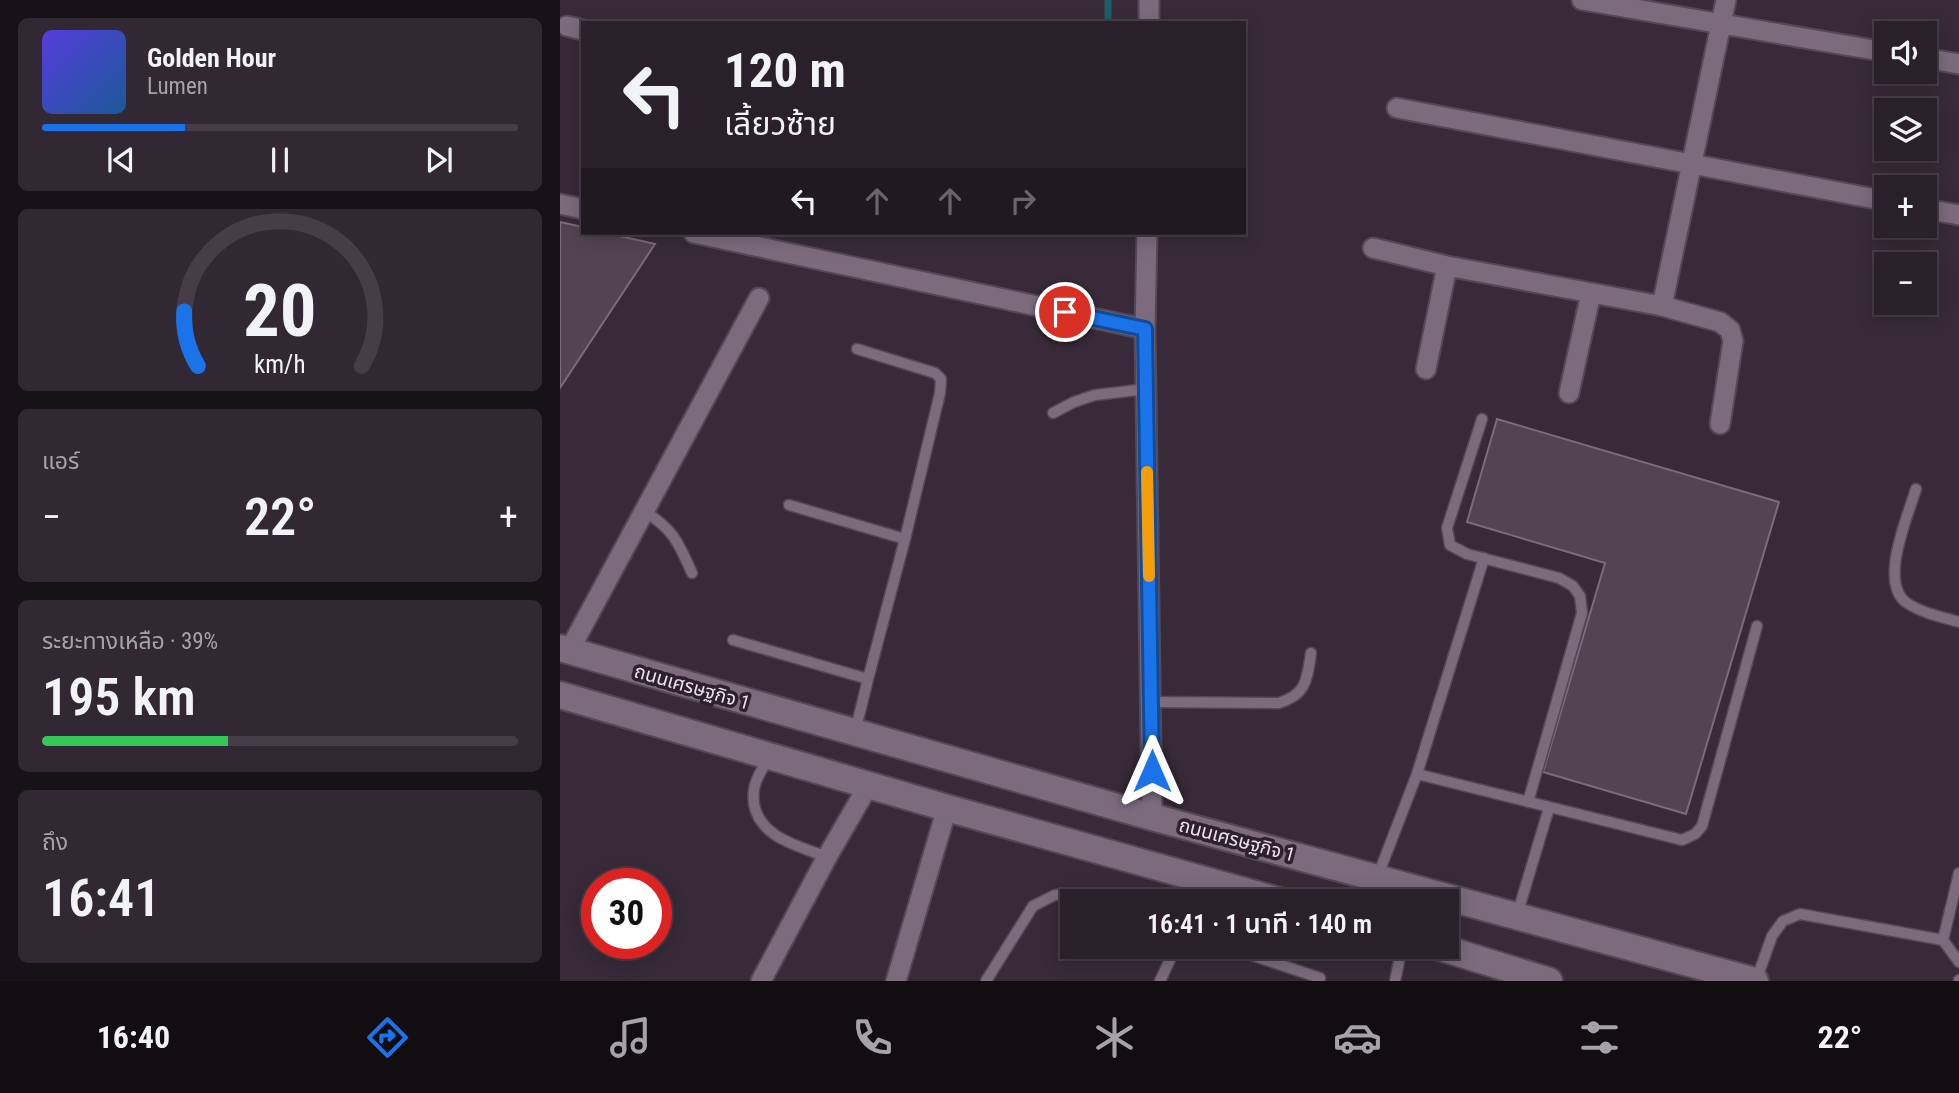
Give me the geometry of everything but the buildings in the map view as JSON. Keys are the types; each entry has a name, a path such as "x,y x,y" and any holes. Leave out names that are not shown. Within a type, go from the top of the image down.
{"main road":[{"name":"ถนนเศรษฐกิจ 1","path":"564,650 1152,817 1755,981"},
{"path":"594,706 606,662"},
{"path":"560,695 867,786 1237,889"},
{"path":"1459,953 1549,981"}],"street":[{"path":"1149,0 1149,21"},
{"path":"1582,0 1874,50"},
{"path":"1662,306 1726,0"},
{"path":"1937,60 1959,64"},
{"path":"1396,108 1874,199"},
{"path":"560,204 581,209"},
{"path":"1937,211 1959,215"},
{"path":"703,235 1145,329"},
{"path":"1147,235 1145,329 1152,817"},
{"path":"1373,248 1447,266 1662,306 1720,322 1730,330 1733,341 1720,424"},
{"path":"1426,369 1447,266"},
{"path":"1569,393 1591,293"},
{"path":"564,650 644,512 759,298"},
{"path":"761,981 867,786"},
{"path":"896,981 947,808"}],"lane":[{"path":"855,733 905,539 941,379 935,373 857,349"},
{"path":"1053,413 1096,395 1146,389"},
{"path":"1482,419 1447,528 1450,545 1467,554 1559,578 1573,586 1580,596 1582,613 1528,802"},
{"path":"1916,489 1896,554 1894,572 1898,590 1905,602 1959,622"},
{"path":"789,505 905,539"},
{"path":"644,512 661,522 677,539 692,573"},
{"path":"1377,879 1417,774 1484,558"},
{"path":"1417,774 1682,840 1695,834 1702,826 1757,626"},
{"path":"733,640 867,679"},
{"path":"1152,702 1279,703 1290,700 1302,691 1311,653"},
{"path":"769,757 755,784 753,795 760,821 776,836 827,857"},
{"path":"1517,916 1549,808"},
{"path":"1943,940 1959,873"},
{"path":"986,981 1033,906 1060,895"},
{"path":"1755,981 1772,936 1783,920 1800,914 1943,940 1959,962"},
{"path":"1160,981 1170,959"},
{"path":"1262,959 1332,981"},
{"path":"1395,981 1400,959"}],"waterway":[{"path":"1108,0 1108,21"}],"slow traffic":[{"path":"1147,472 1149,576"}],"route":[{"path":"1065,312 1145,329 1152,771"}]}
